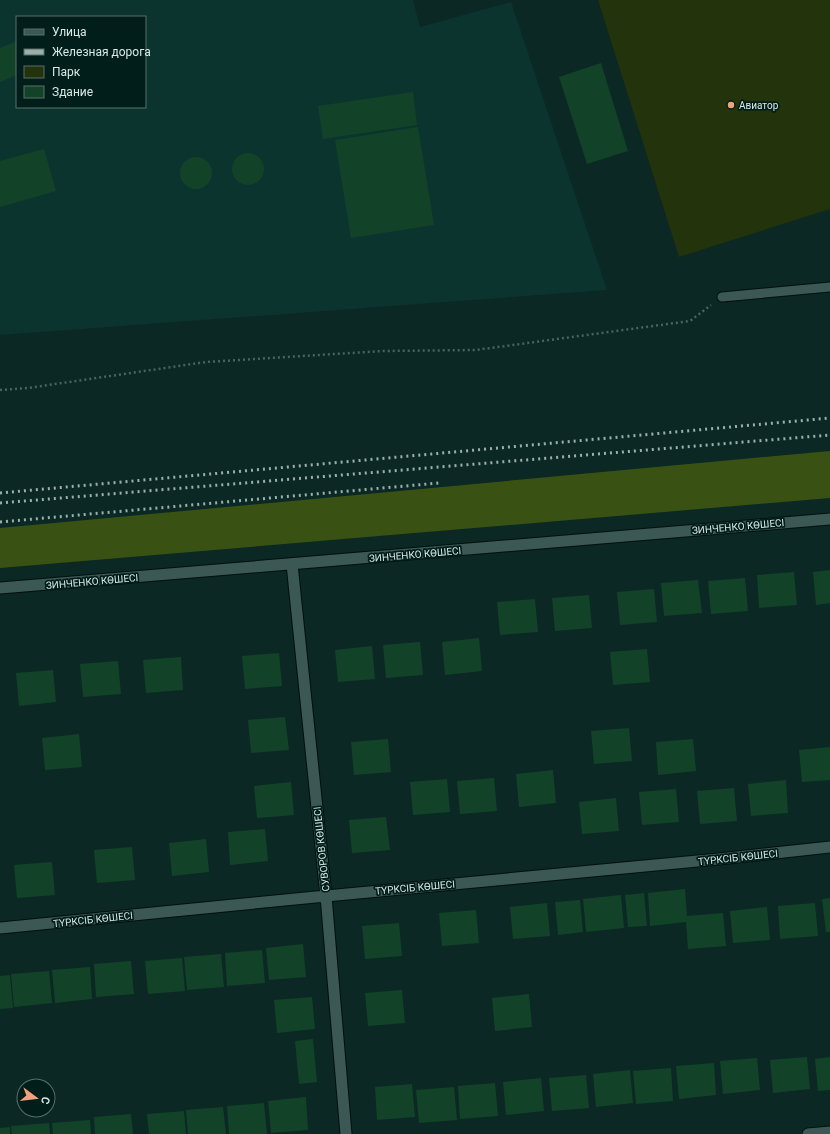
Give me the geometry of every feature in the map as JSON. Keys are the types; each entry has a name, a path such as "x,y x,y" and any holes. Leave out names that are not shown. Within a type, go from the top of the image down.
{"street":[{"name":"ЗИНЧЕНКО КӨШЕСІ","path":"0,588 830,519"},
{"name":"СУВОРОВ КӨШЕСІ","path":"292,564 326,896 346,1134"},
{"name":"ТҮРКСІБ КӨШЕСІ","path":"0,928 711,860 830,847"},
{"path":"808,1134 830,1132"}],"lane":[{"path":"722,297 830,287"}],"path":[{"path":"0,390 28,388 206,362 383,351 476,350 690,321 722,297"}],"shaded area":[{"path":"0,0 413,0 420,27 511,2 607,290 0,335"}],"green space":[{"name":"Авиатор","path":"598,0 830,0 830,209 679,257"},
{"path":"830,451 830,498 0,568 0,528"}],"building":[{"path":"16,41 16,75 0,82 0,48"},
{"path":"601,63 628,151 587,164 559,77"},
{"path":"413,92 417,125 323,139 318,106"},
{"path":"418,127 434,225 351,238 335,140"},
{"path":"44,149 56,191 0,207 0,161"},
{"path":"245,153 251,153 261,160 264,169 263,175 257,182 251,185 245,185 235,178 232,172 232,166 239,156"},
{"path":"193,157 199,157 209,164 212,173 211,179 205,186 199,189 193,189 183,182 180,176 180,170 187,160"},
{"path":"830,570 830,603 816,605 813,572"},
{"path":"794,572 797,605 759,608 757,575"},
{"path":"745,578 748,611 711,614 708,581"},
{"path":"698,580 702,613 664,616 661,583"},
{"path":"654,589 657,622 620,625 617,592"},
{"path":"589,595 592,628 555,631 552,598"},
{"path":"535,599 538,632 500,635 497,602"},
{"path":"479,638 482,671 445,675 442,642"},
{"path":"420,642 423,675 386,678 383,645"},
{"path":"372,646 375,679 338,682 335,650"},
{"path":"647,649 650,682 613,685 610,652"},
{"path":"279,653 282,686 245,689 242,656"},
{"path":"181,657 183,690 146,693 143,660"},
{"path":"118,661 121,694 83,697 80,664"},
{"path":"53,670 56,702 19,706 16,673"},
{"path":"285,717 289,750 251,753 248,720"},
{"path":"629,728 632,761 594,764 591,731"},
{"path":"79,734 82,767 45,770 42,738"},
{"path":"388,739 391,772 354,775 351,742"},
{"path":"693,739 696,771 658,775 656,742"},
{"path":"830,747 830,780 802,782 799,750"},
{"path":"553,770 556,803 519,807 516,774"},
{"path":"494,778 497,811 460,814 457,781"},
{"path":"447,779 450,812 413,815 410,782"},
{"path":"786,780 788,813 751,816 748,784"},
{"path":"291,782 294,815 257,818 254,786"},
{"path":"734,788 737,821 700,824 697,791"},
{"path":"676,789 679,822 642,825 639,792"},
{"path":"616,798 619,831 582,834 579,802"},
{"path":"386,817 390,850 352,853 349,820"},
{"path":"265,829 268,861 230,865 228,832"},
{"path":"206,839 209,872 172,876 169,843"},
{"path":"132,847 135,880 97,883 94,850"},
{"path":"52,862 55,895 17,898 14,865"},
{"path":"685,889 687,916 723,913 726,946 688,949 686,922 650,926 648,893"},
{"path":"644,893 647,926 628,927 625,895"},
{"path":"621,895 624,928 586,932 583,899"},
{"path":"830,898 830,932 826,932 822,899"},
{"path":"580,900 583,932 558,935 555,902"},
{"path":"547,903 550,936 513,939 510,907"},
{"path":"815,903 818,936 780,939 778,906"},
{"path":"767,907 770,940 733,943 730,911"},
{"path":"476,910 479,943 442,946 439,913"},
{"path":"399,923 402,956 365,959 362,926"},
{"path":"303,944 306,977 269,980 266,948"},
{"path":"262,950 265,983 227,986 225,953"},
{"path":"221,954 224,987 187,990 184,957"},
{"path":"182,958 185,991 148,994 145,961"},
{"path":"131,961 134,994 96,997 94,964"},
{"path":"90,967 92,999 55,1003 52,970"},
{"path":"49,971 52,1003 14,1007 11,974"},
{"path":"10,975 13,1008 0,1009 0,976"},
{"path":"402,990 405,1023 368,1026 365,993"},
{"path":"529,994 532,1027 495,1031 492,998"},
{"path":"312,997 315,1029 277,1033 274,1000"},
{"path":"313,1039 317,1082 299,1084 295,1041"},
{"path":"807,1057 810,1089 773,1093 770,1060"},
{"path":"830,1057 830,1090 818,1091 815,1059"},
{"path":"757,1058 760,1090 723,1094 720,1061"},
{"path":"714,1063 716,1095 679,1099 676,1066"},
{"path":"671,1068 673,1101 636,1104 633,1071"},
{"path":"630,1070 633,1103 596,1107 593,1074"},
{"path":"586,1075 589,1108 552,1111 549,1078"},
{"path":"541,1078 544,1111 506,1115 503,1082"},
{"path":"495,1083 498,1116 460,1119 458,1086"},
{"path":"412,1084 415,1117 377,1120 375,1087"},
{"path":"454,1087 457,1120 419,1123 416,1090"},
{"path":"306,1097 308,1130 271,1133 268,1101"},
{"path":"264,1103 267,1134 229,1134 227,1106"},
{"path":"223,1107 226,1134 188,1134 186,1110"},
{"path":"184,1111 186,1134 149,1134 147,1114"},
{"path":"131,1114 133,1134 95,1134 94,1117"},
{"path":"90,1120 91,1134 53,1134 52,1123"},
{"path":"49,1123 50,1134 12,1134 11,1126"},
{"path":"10,1127 10,1134 0,1134 0,1128"}],"railway":[{"path":"0,493 830,418"},
{"path":"0,503 830,435"},
{"path":"0,522 439,483"}],"place":[{"name":"Авиатор","path":"731,105"}]}
